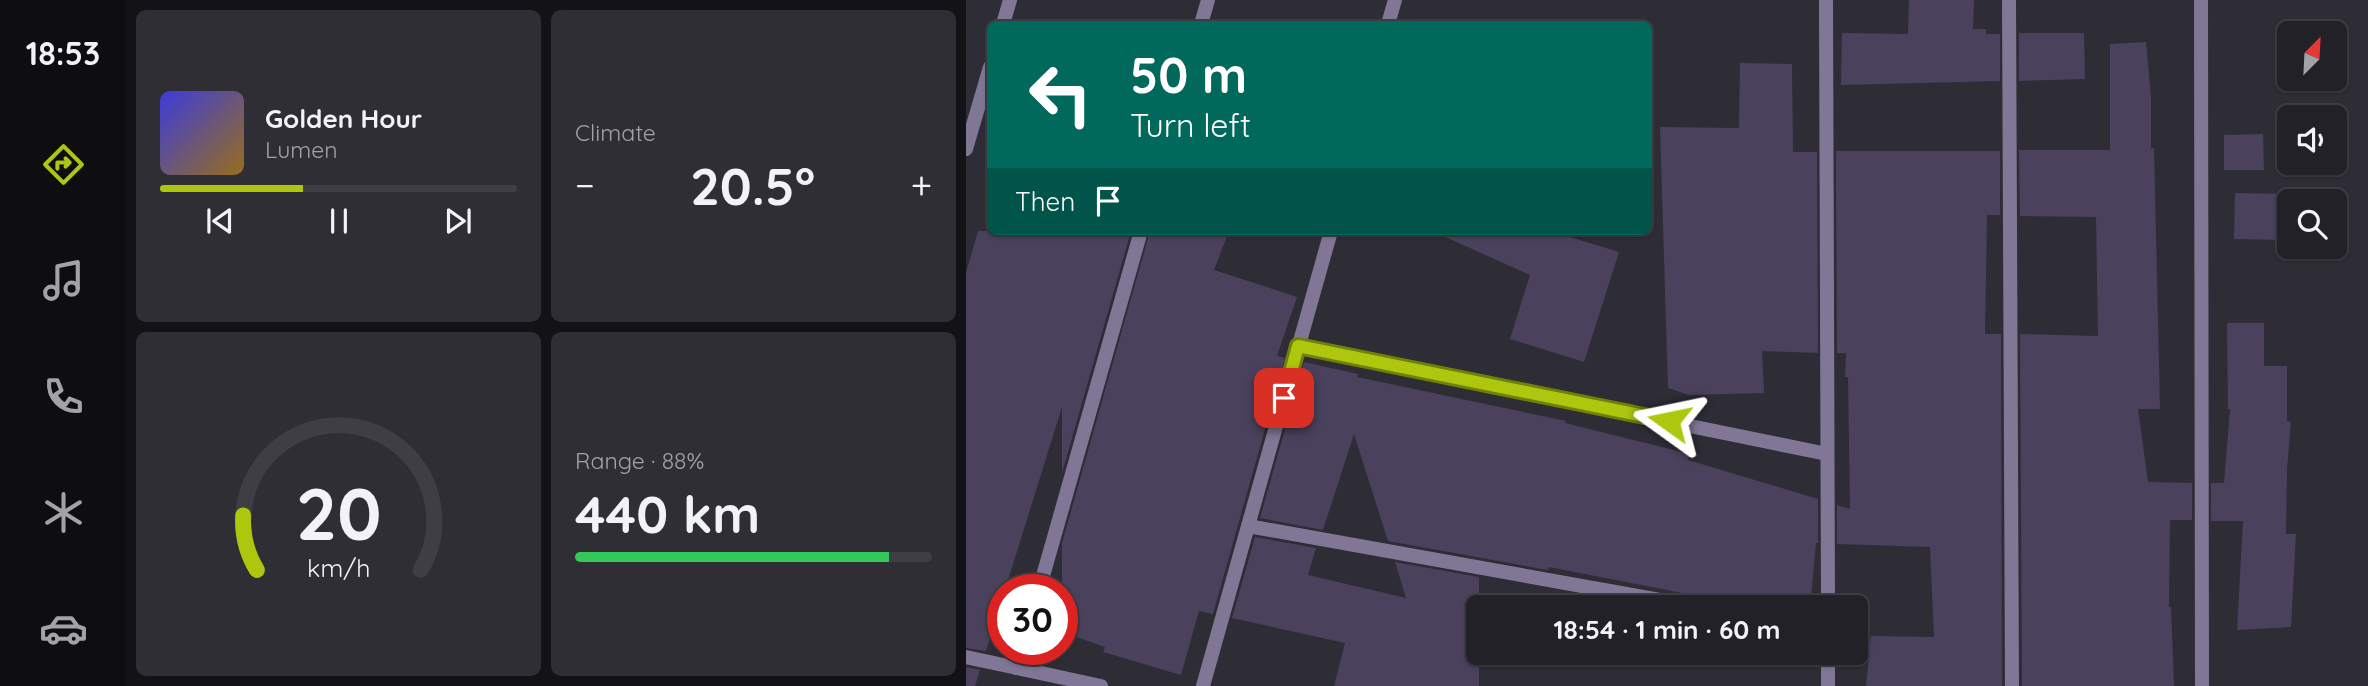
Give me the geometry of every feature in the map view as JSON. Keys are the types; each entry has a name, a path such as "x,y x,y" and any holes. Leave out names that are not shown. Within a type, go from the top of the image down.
{"street":[{"path":"1004,21 1010,0"},
{"path":"1201,21 1208,0"},
{"path":"1389,21 1395,0"},
{"path":"1826,0 1828,595"},
{"path":"2009,0 2012,686"},
{"path":"2201,0 2202,686"},
{"path":"966,149 987,77"},
{"path":"1044,574 1141,235"},
{"path":"1203,686 1330,235"},
{"path":"1298,346 1827,454"},
{"path":"1248,526 1632,595"},
{"path":"966,657 1101,686"},
{"path":"1828,665 1828,686"}],"building":[{"path":"1909,0 1974,0 1973,29 1986,29 1986,34 2000,34 2000,81 1841,85 1842,33 1908,34"},
{"path":"2019,33 2084,33 2085,79 2019,81"},
{"path":"2146,42 2151,97 2151,149 2154,148 2160,409 2138,409 2148,482 2192,483 2192,520 2170,520 2169,607 2174,686 2022,686 2020,334 2098,336 2096,217 2020,216 2019,150 2110,150 2110,44"},
{"path":"1740,63 1792,64 1793,152 1817,152 1818,353 1762,351 1764,393 1689,395 1668,388 1660,127 1739,128"},
{"path":"2263,134 2264,170 2224,170 2224,135"},
{"path":"1836,151 2000,151 2000,215 1987,215 1985,334 2001,334 2002,686 1866,686 1871,636 1934,637 1930,547 1837,544 1837,505 1850,509 1846,353 1837,353"},
{"path":"2235,193 2277,194 2277,240 2234,239"},
{"path":"978,231 987,231 987,235 1130,235 1062,473 1062,407 1010,574 987,574 986,651 966,648 966,273"},
{"path":"1149,235 1227,235 1214,270 1297,297 1277,356 1285,358 1213,614 1199,611 1181,675 1103,652 1105,647 1078,638 1078,574 1062,574 1062,543"},
{"path":"1441,235 1563,235 1619,252 1584,362 1510,339 1530,275"},
{"path":"2227,323 2264,323 2264,366 2287,366 2287,421 2291,422 2286,534 2296,534 2291,627 2237,630 2243,521 2211,521 2211,483 2224,483 2230,409"},
{"path":"1304,362 1358,374 1357,377 1566,421 1565,423 1690,454 1688,460 1818,499 1818,543 1811,595 1692,595 1549,567 1548,570 1388,541 1354,434 1323,530 1260,518"},
{"path":"1255,537 1316,548 1308,575 1406,598 1395,562 1479,577 1479,595 1466,595 1466,665 1479,665 1479,686 1334,686 1345,643 1232,618"},
{"path":"966,667 980,670 975,686 966,686"}],"route":[{"path":"1284,398 1298,346 1669,421"}]}
